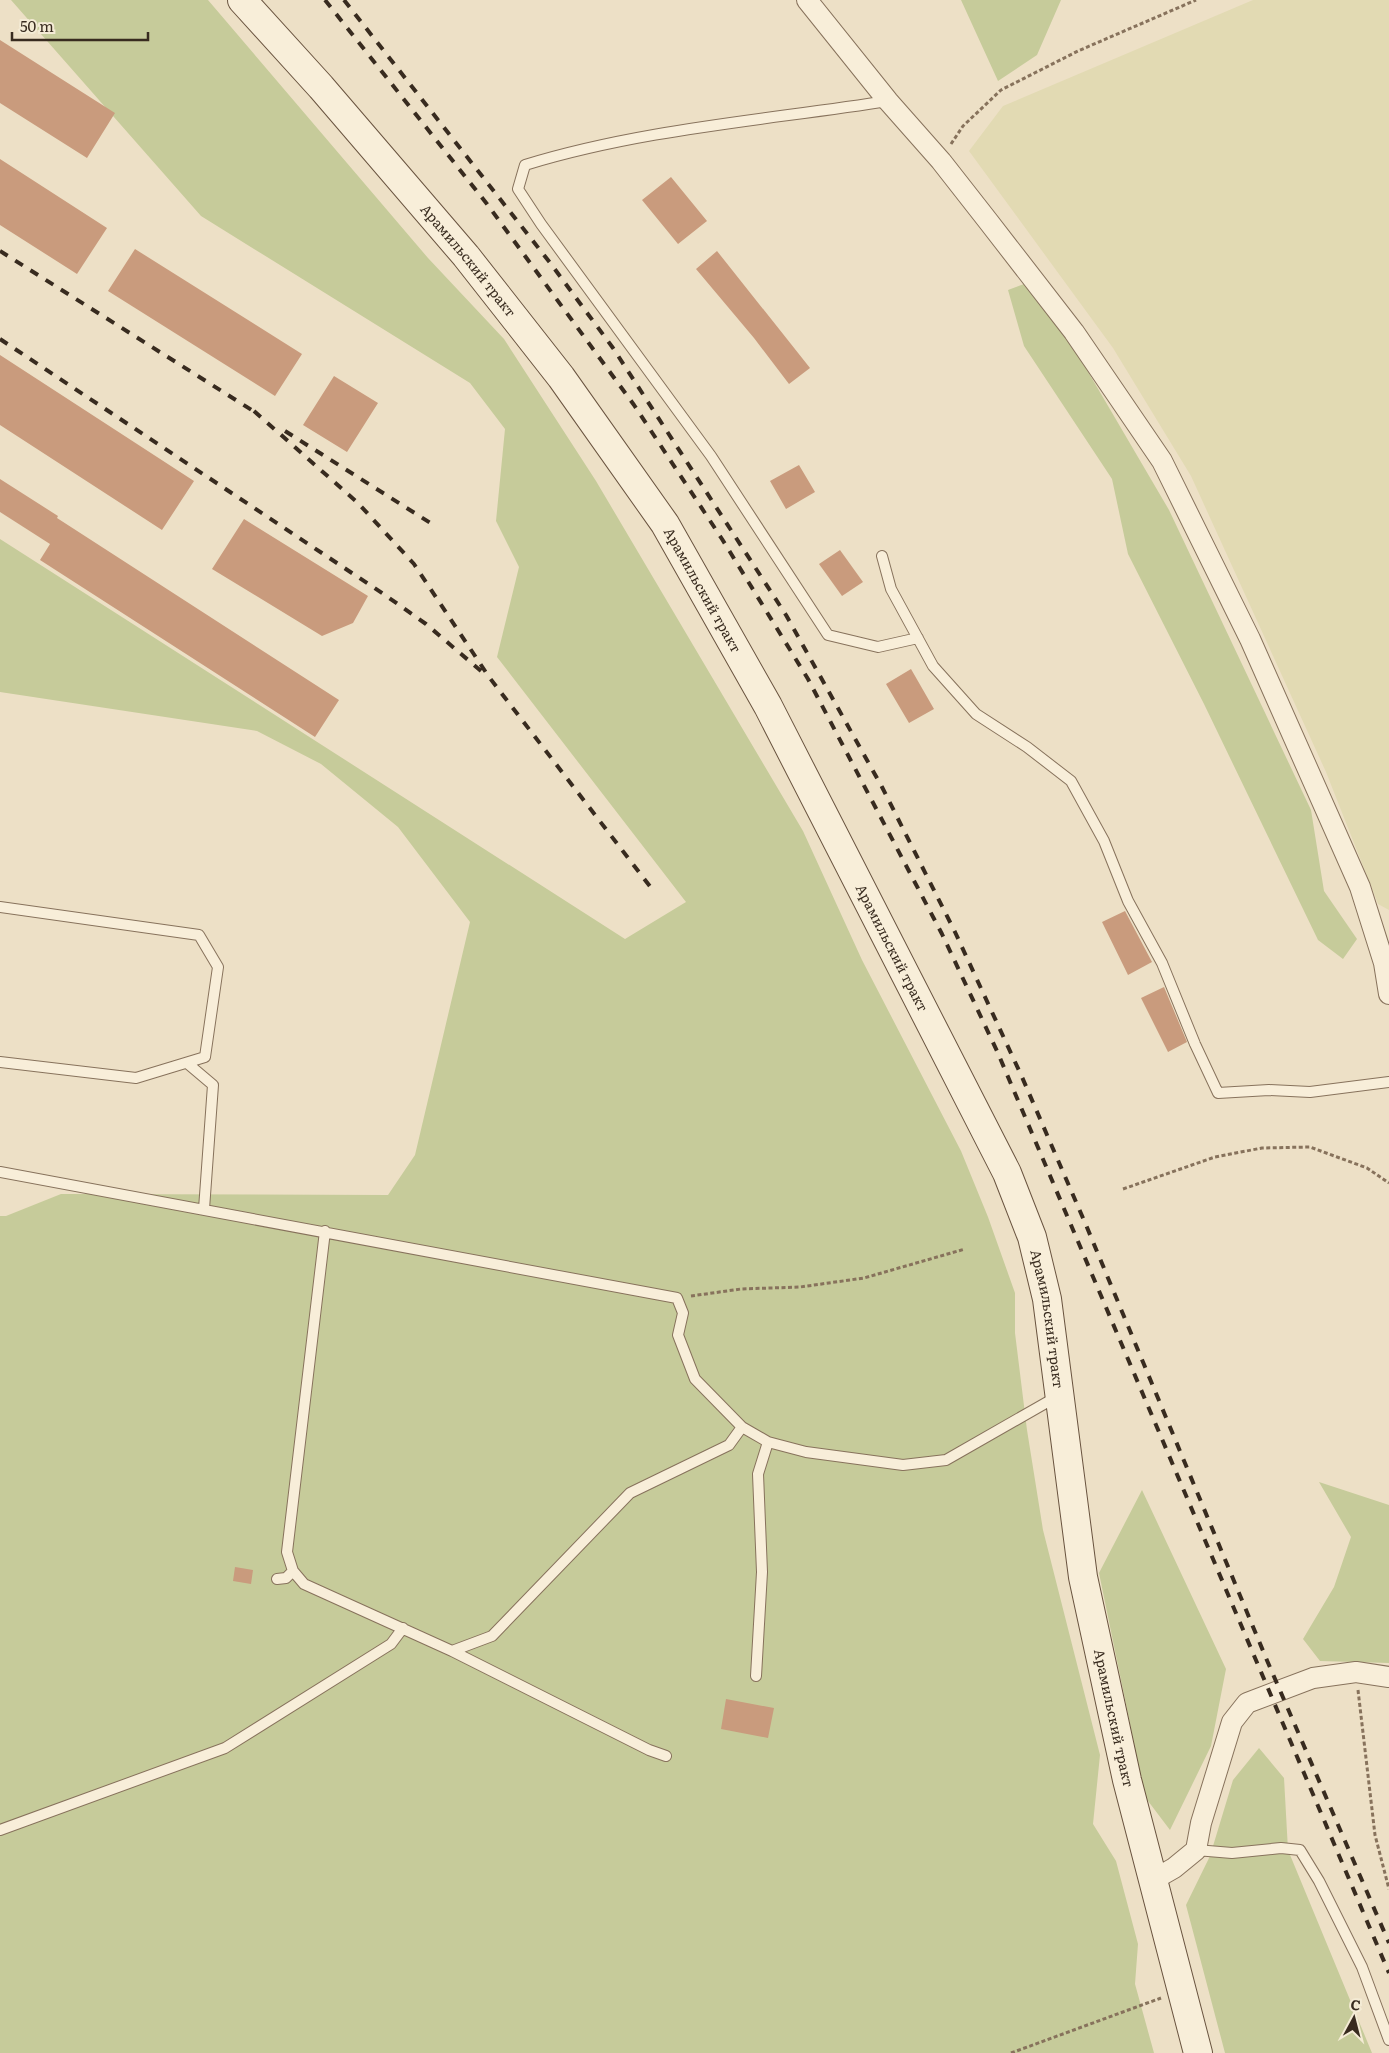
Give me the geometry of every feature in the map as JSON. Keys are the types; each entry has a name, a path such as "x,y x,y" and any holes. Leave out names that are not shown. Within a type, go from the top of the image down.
{"main road":[{"name":"Арамильский тракт","path":"242,0 327,94 466,256 561,378 665,524 768,706 1007,1173 1032,1237 1045,1290 1061,1394 1084,1577 1119,1743 1180,1991 1198,2053"}],"street":[{"path":"807,0 888,101 941,161 1074,332 1162,461 1250,639 1360,887 1384,963 1389,994"},
{"path":"1153,1880 1174,1868 1196,1850 1201,1823 1232,1722 1247,1703 1313,1678 1356,1672 1389,1677"}],"lane":[{"path":"888,101 809,114 733,122 571,150 525,164 518,189 541,224 711,456 828,635 878,646 918,638"},
{"path":"882,556 890,589 933,666 976,714 1027,747 1072,781 1104,841 1128,901 1162,963 1195,1044 1218,1093 1269,1090 1310,1092 1389,1082"},
{"path":"0,907 199,935 218,967 204,1057 136,1078 0,1062"},
{"path":"187,1063 214,1085 204,1209"},
{"path":"0,1172 677,1298 683,1313 678,1335 695,1379 742,1427 768,1442 806,1452 903,1465 946,1460 1061,1394"},
{"path":"325,1231 287,1552 293,1571 304,1584 404,1628 649,1750 666,1756"},
{"path":"452,1651 492,1636 630,1493 729,1446 742,1427"},
{"path":"756,1676 762,1572 758,1474 768,1442"},
{"path":"277,1579 286,1578 293,1571"},
{"path":"0,1830 225,1748 391,1644 404,1628"},
{"path":"1196,1850 1232,1853 1281,1848 1300,1850 1319,1881 1362,1967 1389,2040"}],"path":[{"path":"941,161 963,126 1001,90 1078,51 1196,0"},
{"path":"1123,1188 1215,1157 1262,1148 1310,1147 1367,1168 1389,1183"},
{"path":"677,1298 740,1289 800,1287 864,1278 965,1249"},
{"path":"1356,1672 1375,1836 1389,1889"},
{"path":"1011,2053 1180,1991"}],"shaded area":[{"path":"1253,0 1389,0 1389,910 1378,904 1326,772 1191,476 1113,348 969,151 1003,106"}],"green space":[{"path":"11,0 208,0 428,258 504,339 596,481 803,831 862,960 961,1151 988,1217 1015,1293 1015,1333 1027,1430 1043,1530 1100,1755 1093,1824 1116,1861 1138,1944 1135,1984 1154,2053 0,2053 0,1216 6,1216 61,1194 388,1195 415,1155 470,922 398,827 321,764 257,731 0,692 0,539 625,939 686,902 497,657 519,567 496,521 505,429 470,383 201,216"},
{"path":"961,0 1061,0 1037,55 998,81"},
{"path":"1024,284 1070,341 1169,510 1311,810 1324,891 1357,939 1343,959 1318,940 1204,704 1128,554 1112,479 1024,346 1008,290"},
{"path":"1319,1482 1389,1505 1389,1663 1320,1661 1303,1639 1334,1587 1351,1537"},
{"path":"1142,1490 1226,1669 1211,1746 1170,1830 1145,1797 1099,1573"},
{"path":"1259,1748 1284,1778 1288,1850 1372,2053 1225,2053 1186,1905 1210,1856 1233,1780"}],"building":[{"path":"0,40 115,113 87,158 0,103"},
{"path":"0,159 107,228 77,274 0,225"},
{"path":"671,177 707,221 678,244 642,200"},
{"path":"135,249 302,354 275,396 108,291"},
{"path":"717,251 810,368 789,384 754,338 696,269"},
{"path":"0,355 194,481 162,530 0,425"},
{"path":"334,376 378,403 347,452 303,425"},
{"path":"799,465 815,492 786,509 770,481"},
{"path":"0,479 58,516 57,518 339,700 315,737 40,560 50,544 0,512"},
{"path":"244,519 368,596 353,623 322,636 212,569"},
{"path":"840,550 863,582 842,596 819,564"},
{"path":"911,669 934,709 909,723 886,684"},
{"path":"1125,911 1152,962 1128,975 1102,922"},
{"path":"1164,987 1187,1042 1168,1052 1141,998"},
{"path":"235,1567 253,1570 251,1584 233,1581"},
{"path":"726,1699 774,1708 768,1738 721,1729"}],"railway":[{"path":"325,0 487,204 634,405 722,539 808,679 942,934 997,1051 1389,1973"},
{"path":"344,0 551,264 613,348 786,615 882,787 955,932 1022,1077 1086,1225 1266,1658 1389,1943"},
{"path":"0,251 258,414"},
{"path":"0,339 385,595 426,624 481,671"},
{"path":"254,411 358,503 414,564 489,677 652,889"},
{"path":"285,431 432,524"}]}
